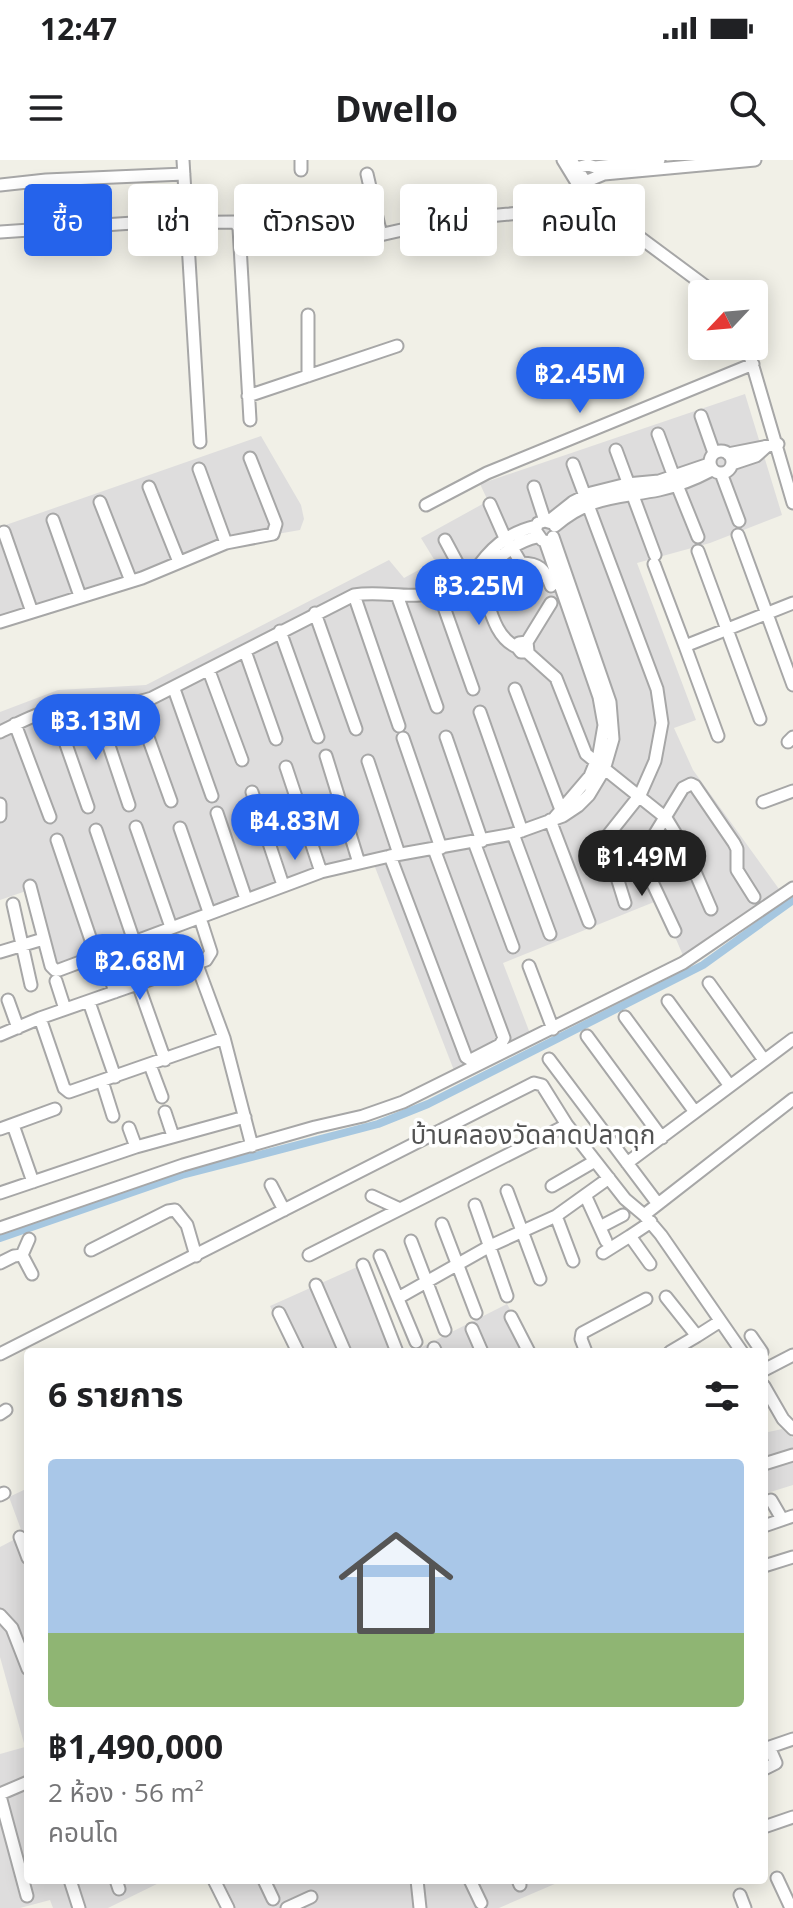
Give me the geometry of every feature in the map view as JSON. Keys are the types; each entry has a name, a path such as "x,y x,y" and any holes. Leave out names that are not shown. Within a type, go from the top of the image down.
{"street":[{"path":"183,160 184,184"},
{"path":"577,164 595,167 659,160"},
{"path":"585,182 604,174 755,160"},
{"path":"577,164 597,199 623,225 697,280"},
{"path":"577,164 583,184"},
{"path":"0,185 184,174"},
{"path":"367,174 369,184"},
{"path":"384,234 513,214"},
{"path":"218,222 235,222 239,228 250,420"},
{"path":"0,232 128,223"},
{"path":"645,251 688,282"},
{"path":"188,256 200,442"},
{"path":"308,315 308,376"},
{"path":"248,396 397,346"},
{"path":"752,360 773,445 793,503"},
{"path":"757,360 773,445 793,487"},
{"path":"426,505 487,473 753,364"},
{"path":"701,416 714,465 739,521"},
{"path":"658,434 698,537"},
{"path":"730,459 756,456 773,445"},
{"path":"616,450 718,736"},
{"path":"0,732 54,710 136,704 174,689 354,595 439,593 473,577 494,547 546,530 587,500 609,497 629,488 676,481 714,465 724,451 730,459 727,472 714,465"},
{"path":"0,622 131,581 226,543 270,536 276,528 250,458"},
{"path":"573,464 661,705 659,743 640,795 606,834 606,846 625,903"},
{"path":"199,469 226,543"},
{"path":"149,487 179,562"},
{"path":"30,886 53,969 59,970 100,959 134,941 321,872 518,833 557,816 600,767 603,711 534,487"},
{"path":"100,502 131,581"},
{"path":"490,504 521,563 535,563 555,582"},
{"path":"53,520 80,596"},
{"path":"546,530 555,582 582,636"},
{"path":"4,532 32,612"},
{"path":"738,535 793,685"},
{"path":"445,540 473,577 504,639 556,678 583,748 600,767 666,818 686,851 711,909"},
{"path":"698,551 760,719"},
{"path":"522,651 551,603 555,582"},
{"path":"439,593 473,689"},
{"path":"354,595 437,848 504,1038 500,1045 471,1060 465,1055 395,855 368,761"},
{"path":"397,595 437,707"},
{"path":"551,603 569,612"},
{"path":"685,646 793,603"},
{"path":"315,613 356,729"},
{"path":"280,631 318,737"},
{"path":"245,651 276,739"},
{"path":"209,671 242,760"},
{"path":"174,689 212,796"},
{"path":"515,689 589,922"},
{"path":"136,704 171,801"},
{"path":"96,707 129,805"},
{"path":"54,710 88,807"},
{"path":"480,712 550,934"},
{"path":"15,724 50,817"},
{"path":"446,737 513,947"},
{"path":"326,756 359,863"},
{"path":"286,767 321,872"},
{"path":"614,873 638,852 666,818 683,788 691,784 734,843 737,870 754,897"},
{"path":"763,802 793,791"},
{"path":"252,792 283,885"},
{"path":"0,804 0,816"},
{"path":"217,813 246,899"},
{"path":"136,827 171,927"},
{"path":"180,828 209,912"},
{"path":"96,830 134,941"},
{"path":"57,840 115,992"},
{"path":"638,852 675,931"},
{"path":"0,1228 183,1165 389,1108 683,963 793,888"},
{"path":"13,904 31,985"},
{"path":"0,1035 65,1009 197,965 211,954 202,924"},
{"path":"0,952 40,940"},
{"path":"153,942 165,976"},
{"path":"197,965 224,1038 252,1146"},
{"path":"529,966 553,1029"},
{"path":"56,981 65,1009"},
{"path":"709,983 764,1060"},
{"path":"138,984 165,1060"},
{"path":"8,1000 18,1028"},
{"path":"668,1001 730,1086"},
{"path":"89,1002 115,1077"},
{"path":"625,1017 695,1112"},
{"path":"40,1018 67,1091 224,1038"},
{"path":"587,1036 662,1138"},
{"path":"627,1163 793,1039"},
{"path":"549,1059 658,1204"},
{"path":"150,1065 162,1097"},
{"path":"102,1081 113,1116"},
{"path":"0,1354 534,1083 542,1085 567,1125 632,1208 648,1218 739,1348"},
{"path":"586,1197 600,1227 604,1247 630,1236 658,1204 793,1099"},
{"path":"0,1129 55,1109"},
{"path":"165,1112 173,1136"},
{"path":"0,1193 136,1147 245,1117"},
{"path":"13,1125 33,1182"},
{"path":"309,1255 567,1125"},
{"path":"129,1128 136,1147"},
{"path":"552,1186 595,1161"},
{"path":"398,1298 490,1246 556,1216 609,1178"},
{"path":"271,1185 284,1210"},
{"path":"507,1191 540,1279"},
{"path":"372,1196 400,1209"},
{"path":"475,1205 507,1296"},
{"path":"91,1250 175,1210 187,1225 196,1256"},
{"path":"600,1227 623,1215"},
{"path":"556,1216 573,1261"},
{"path":"442,1224 476,1313"},
{"path":"630,1236 656,1263 676,1255"},
{"path":"22,1255 29,1239"},
{"path":"411,1241 445,1330"},
{"path":"0,1263 22,1255"},
{"path":"22,1255 32,1274"},
{"path":"380,1256 416,1342"},
{"path":"363,1265 395,1348"},
{"path":"316,1285 343,1348"},
{"path":"666,1297 697,1336"},
{"path":"584,1348 582,1333 646,1299"},
{"path":"279,1313 296,1348"},
{"path":"511,1317 527,1348"},
{"path":"677,1348 719,1322"},
{"path":"472,1329 480,1348"},
{"path":"751,1336 759,1348"},
{"path":"768,1368 793,1355"},
{"path":"768,1397 793,1429"},
{"path":"768,1463 793,1455"},
{"path":"768,1524 787,1517 771,1500"},
{"path":"20,1537 24,1548"},
{"path":"768,1565 793,1557"},
{"path":"0,1615 12,1628 24,1659"},
{"path":"768,1748 793,1739"},
{"path":"768,1750 776,1763 768,1767"},
{"path":"24,1784 0,1795 27,1896"},
{"path":"768,1826 793,1817"},
{"path":"777,1878 791,1907"},
{"path":"71,1884 79,1908"},
{"path":"216,1884 228,1908"},
{"path":"266,1884 273,1899"},
{"path":"417,1884 420,1908"},
{"path":"472,1884 481,1903"},
{"path":"740,1895 745,1908"},
{"path":"287,1908 311,1897"}],"shaded area":[{"path":"745,394 782,515 710,543 637,563 696,720 674,728 693,770 779,889 685,960 659,900 503,963 531,1036 455,1073 373,862 313,877 51,974 29,890 0,900 0,712 58,690 146,685 389,560 404,578 435,561 421,538 488,501 480,484"},
{"path":"261,436 301,505 304,519 300,530 226,543 0,621 0,527"},
{"path":"366,1263 398,1348 290,1348 270,1306"},
{"path":"507,1304 532,1348 420,1348"},
{"path":"782,1429 793,1438 793,1485 768,1493 768,1432"},
{"path":"24,1490 24,1743 0,1657 0,1547 23,1535 9,1497"},
{"path":"24,1747 24,1884 157,1884 108,1908 53,1908 50,1900 20,1908 0,1908 0,1754"},
{"path":"212,1884 555,1884 499,1908 224,1908"}],"waterway":[{"path":"0,1238 182,1175 378,1124 428,1104 703,965 793,900"}],"district":[{"name":"บ้านคลองวัดลาดปลาดุก","path":"533,1134"}]}
